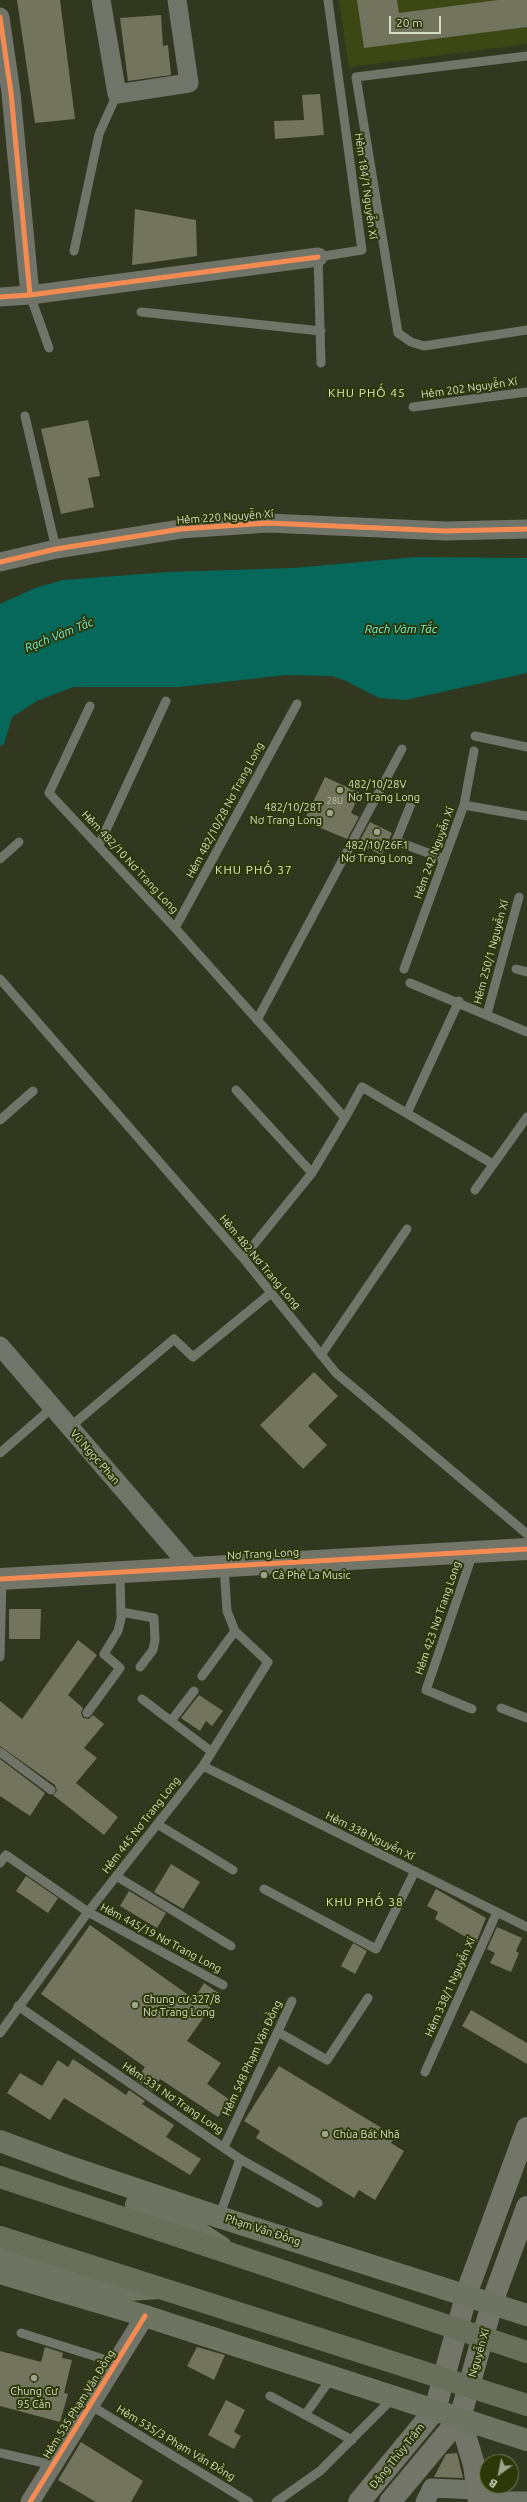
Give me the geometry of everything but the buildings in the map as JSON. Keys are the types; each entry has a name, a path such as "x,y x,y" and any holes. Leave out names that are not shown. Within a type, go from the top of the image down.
{"highway":[{"path":"0,2177 527,2352"},
{"path":"0,2237 527,2405"}],"main road":[{"name":"Nơ Trang Long","path":"1,1579 527,1549"},
{"path":"434,2410 467,2296 527,2128"},
{"name":"Phạm Văn Đồng","path":"0,2140 73,2168 219,2217 527,2315"},
{"path":"0,2157 181,2221 234,2255"},
{"name":"Nguyễn Xí","path":"460,2418 493,2304 527,2207"},
{"path":"0,2253 129,2290 159,2288"},
{"path":"0,2273 145,2316 527,2440"},
{"path":"145,2316 159,2288"},
{"name":"Đặng Thùy Trâm","path":"359,2502 434,2410"},
{"path":"460,2418 474,2464 478,2497"},
{"path":"390,2502 460,2418"}],"street":[{"path":"101,0 117,94 189,83 177,0"},
{"path":"0,17 11,93 30,295"},
{"path":"0,297 30,295 318,257"},
{"name":"Hẻm 220 Nguyễn Xí","path":"0,562 56,549 180,530 268,523 446,531 527,529"},
{"name":"Vũ Ngọc Phan","path":"0,1346 191,1568"},
{"name":"Hẻm 535 Phạm Văn Đồng","path":"30,2502 145,2316"},
{"path":"425,2502 432,2488 478,2497 527,2501"}],"lane":[{"name":"Hẻm 184/1 Nguyễn Xí","path":"318,257 362,250 328,0"},
{"path":"527,56 356,77 398,332 411,342 424,346 527,330"},
{"path":"74,251 99,134 117,94"},
{"path":"318,257 321,363"},
{"path":"30,295 49,348"},
{"path":"141,312 321,331"},
{"name":"Hẻm 202 Nguyễn Xí","path":"413,407 527,392"},
{"path":"25,416 56,549"},
{"path":"99,845 166,701"},
{"name":"Hẻm 482/10/28 Nơ Trang Long","path":"175,928 296,704"},
{"name":"Hẻm 482/10 Nơ Trang Long","path":"90,706 49,793 175,928 345,1118"},
{"path":"475,736 527,747"},
{"path":"258,1020 402,749"},
{"path":"464,805 474,751"},
{"path":"413,799 396,842 444,859"},
{"name":"Hẻm 242 Nguyễn Xí","path":"404,969 464,805 527,816"},
{"path":"0,858 18,842"},
{"name":"Hẻm 250/1 Nguyễn Xí","path":"487,1014 518,897"},
{"path":"516,969 527,972"},
{"name":"Hẻm 482 Nơ Trang Long","path":"0,979 243,1258 336,1373 527,1534"},
{"path":"410,983 459,1001 527,1032"},
{"path":"407,1113 459,1001"},
{"path":"243,1258 312,1173 362,1087 493,1164"},
{"path":"0,1120 33,1090"},
{"path":"236,1090 312,1173"},
{"path":"475,1190 527,1116"},
{"path":"321,1354 407,1229"},
{"path":"70,1427 174,1339 193,1357 271,1293"},
{"path":"0,1453 53,1407"},
{"name":"Hẻm 423 Nơ Trang Long","path":"472,1709 426,1690 473,1553"},
{"name":"Hẻm 445 Nơ Trang Long","path":"0,2033 18,2006 88,1912 203,1766 268,1662 235,1631 227,1611 224,1566"},
{"path":"87,1713 120,1668 104,1654 118,1631 121,1612 120,1572"},
{"path":"0,1657 1,1579"},
{"path":"121,1612 154,1618 156,1640 153,1650 140,1667"},
{"path":"202,1676 235,1631"},
{"path":"171,1721 194,1691"},
{"path":"142,1699 212,1752"},
{"path":"501,1708 527,1718"},
{"path":"0,1752 51,1790"},
{"name":"Hẻm 338 Nguyễn Xí","path":"203,1766 527,1928"},
{"path":"157,1824 233,1870"},
{"path":"0,1863 3,1853"},
{"name":"Hẻm 445/19 Nơ Trang Long","path":"3,1853 88,1912 223,1985"},
{"path":"264,1889 376,1949 415,1871"},
{"path":"116,1876 231,1946"},
{"name":"Hẻm 338/1 Nguyễn Xí","path":"425,2072 497,1912"},
{"path":"278,2032 328,2060 368,1998"},
{"name":"Hẻm 548 Phạm Văn Đồng","path":"224,2147 292,2001"},
{"name":"Hẻm 331 Nơ Trang Long","path":"18,2006 240,2159 318,2203"},
{"path":"219,2217 240,2159"},
{"path":"21,2333 116,2363"},
{"path":"304,2415 332,2377"},
{"path":"270,2396 352,2440"},
{"path":"276,2502 320,2471 394,2397"},
{"name":"Hẻm 535/3 Phạm Văn Đồng","path":"90,2405 249,2502"},
{"path":"0,2453 53,2465"}],"shaded area":[{"path":"339,0 527,0 527,44 349,67"}],"water":[{"name":"Rạch Vàm Tắc","path":"417,557 527,558 527,673 406,700 379,698 344,680 331,676 286,675 180,687 73,687 37,701 12,717 4,744 0,746 0,604 35,588 63,580 169,572 293,568"}],"cycle path":[{"path":"0,17 11,93 30,295 0,297"},
{"path":"30,295 318,257"},
{"path":"0,562 56,549 181,529 268,523 446,531 527,529"},
{"path":"0,1579 527,1549"},
{"path":"30,2502 145,2316"}],"place":[{"name":"482/10/28V Nơ Trang Long","path":"340,790"},
{"name":"482/10/28T Nơ Trang Long","path":"330,813"},
{"name":"482/10/26F1 Nơ Trang Long","path":"377,832"},
{"name":"Cà Phê La Music","path":"264,1575"},
{"name":"Chung cư 327/8 Nơ Trang Long","path":"135,2005"},
{"name":"Chùa Bát Nhã","path":"325,2134"},
{"name":"Chung Cư 95 Căn","path":"34,2378"}],"district":[{"name":"KHU PHỐ 45","path":"367,393"},
{"name":"KHU PHỐ 37","path":"254,870"},
{"name":"KHU PHỐ 38","path":"365,1902"}]}
